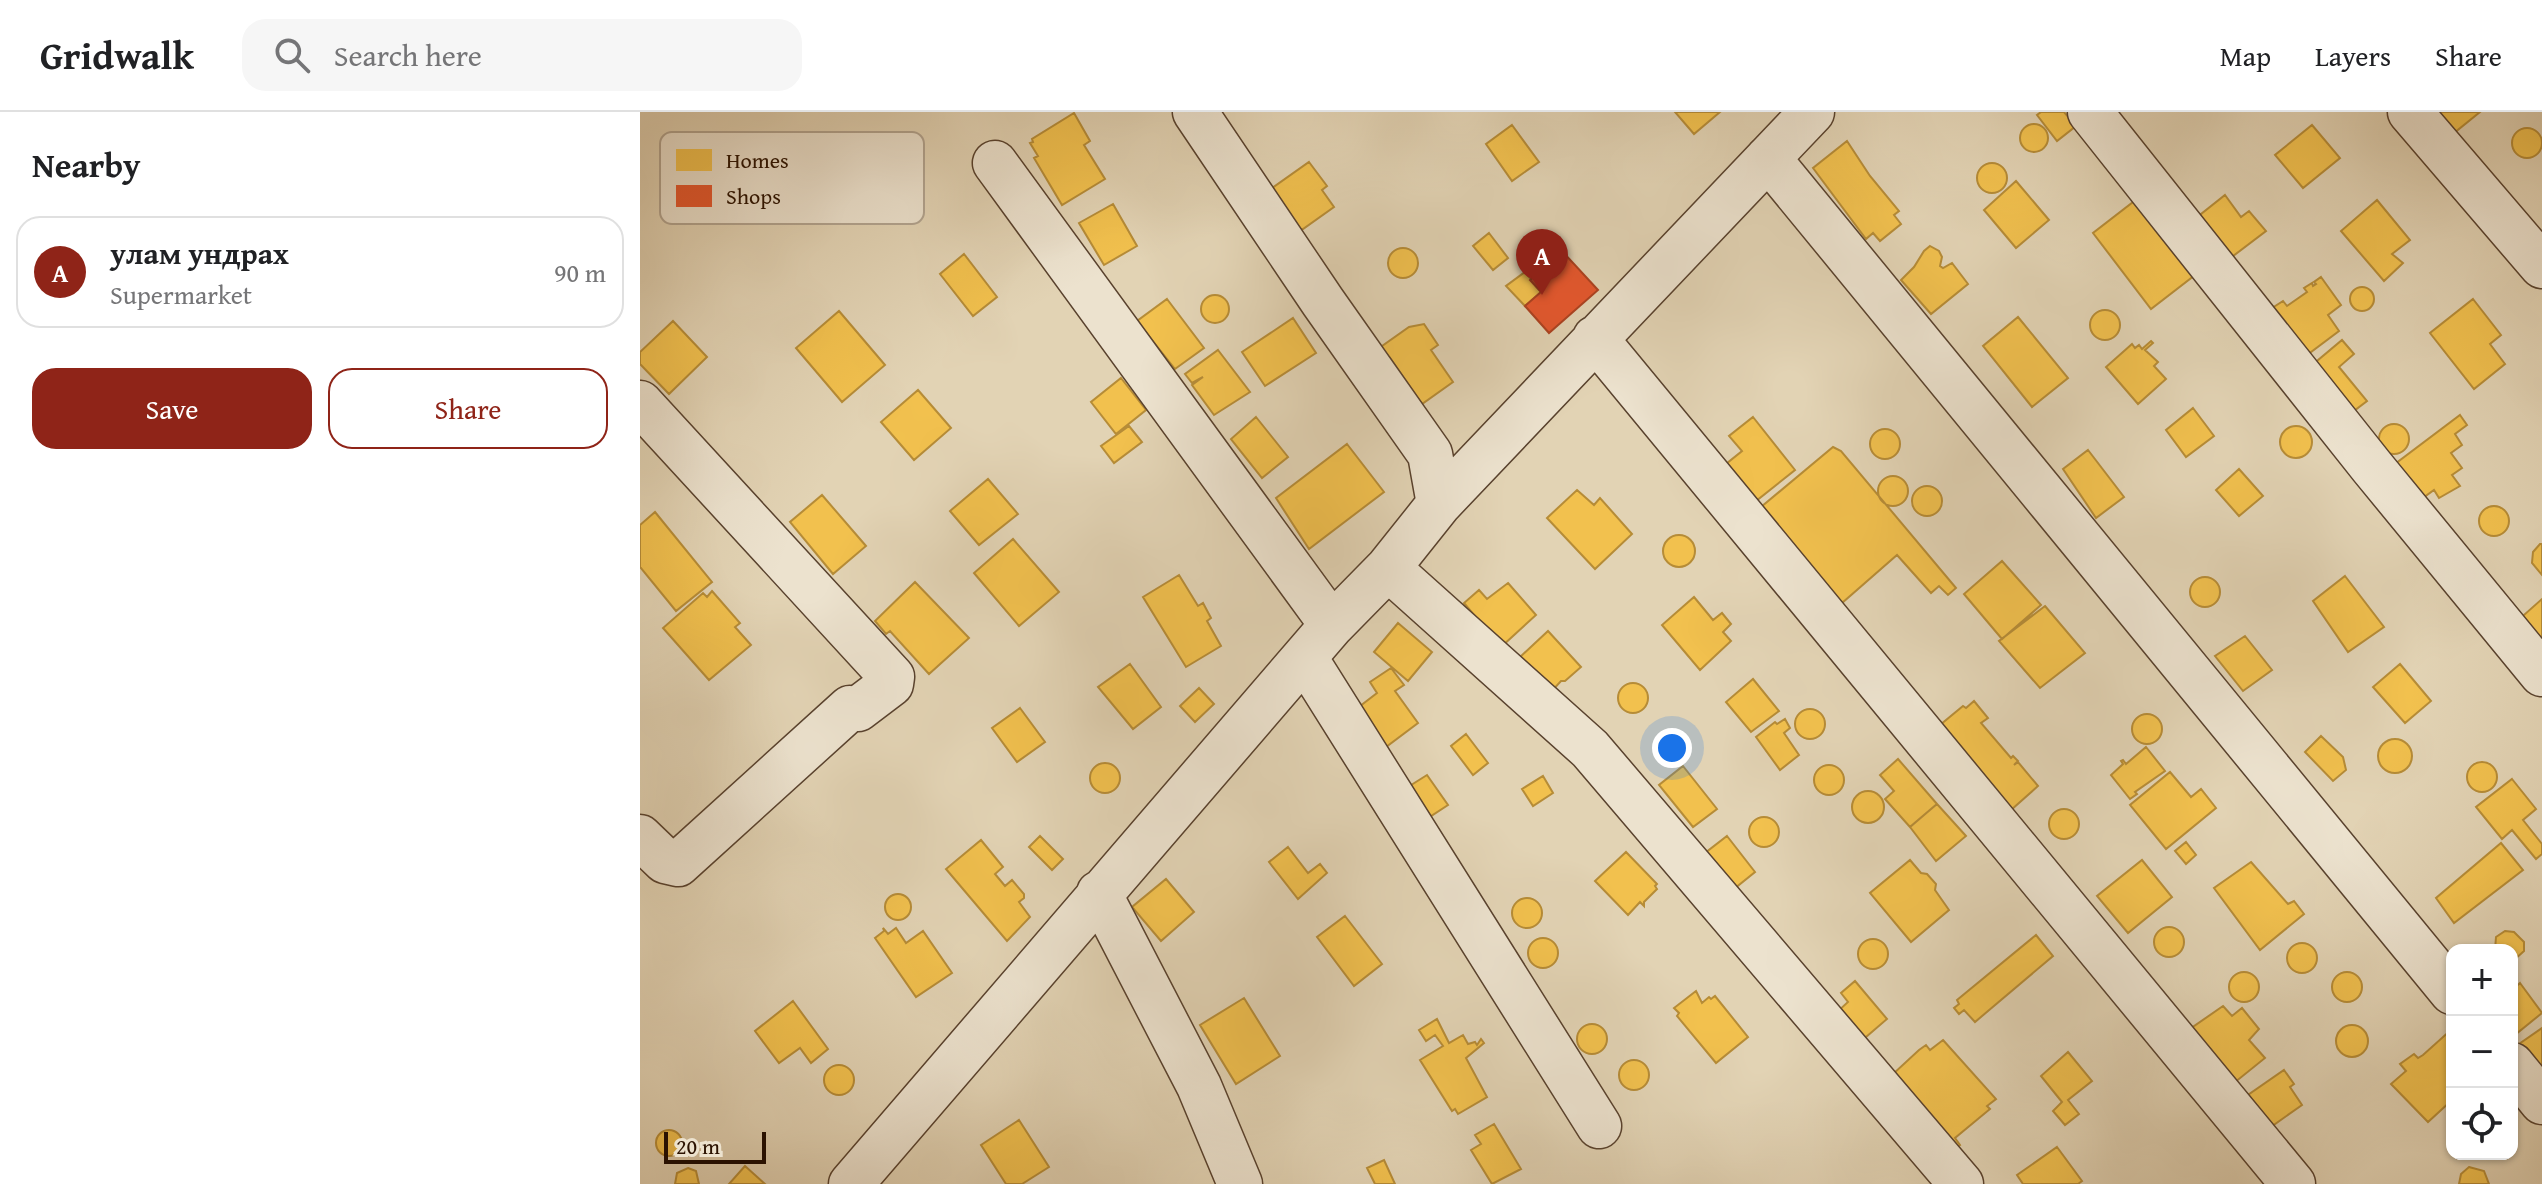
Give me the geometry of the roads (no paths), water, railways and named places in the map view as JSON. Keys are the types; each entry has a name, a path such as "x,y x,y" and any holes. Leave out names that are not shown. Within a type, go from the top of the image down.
{"street":[{"path":"1195,112 1430,454 1439,504"},
{"path":"2090,112 2372,467 2542,674"},
{"path":"2410,112 2542,266"},
{"path":"851,1184 1099,893 1318,642 1388,568 1439,504 1768,158 1804,115"},
{"path":"1768,158 2446,985"},
{"path":"995,163 1318,642 1599,1126"},
{"path":"1595,338 2293,1184"},
{"path":"640,403 892,677 891,684 858,709 850,708 678,864 665,861 640,837"},
{"path":"1388,568 1590,749 1961,1184"},
{"path":"1099,893 1199,1086 1240,1184"},
{"path":"2518,1072 2542,1102"}],"place":[{"name":"улам ундрах","path":"1542,295"}]}
